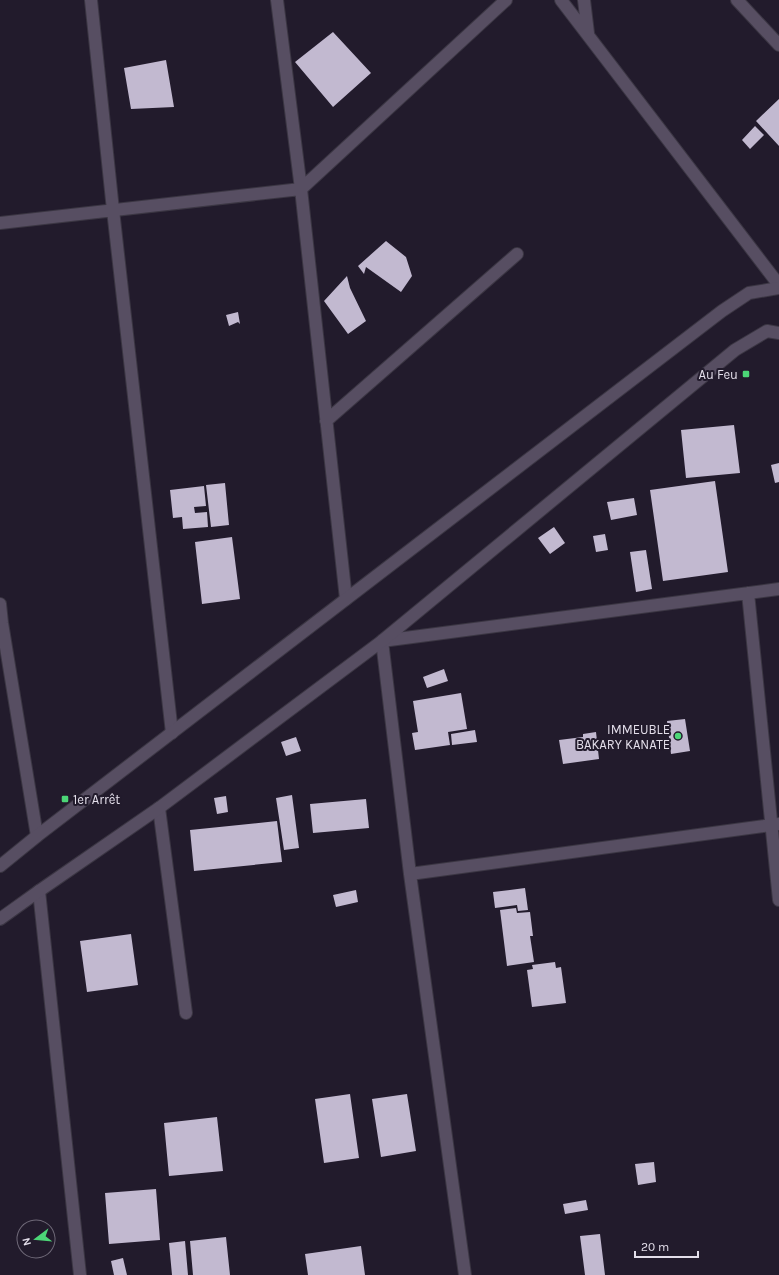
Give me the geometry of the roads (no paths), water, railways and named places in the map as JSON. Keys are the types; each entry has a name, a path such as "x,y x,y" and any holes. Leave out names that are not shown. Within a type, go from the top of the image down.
{"street":[{"path":"91,0 112,210 172,733"},
{"path":"277,0 301,189 346,599"},
{"path":"0,223 301,189 506,0"},
{"path":"0,866 37,836 722,311 749,293 779,286 561,0"},
{"path":"584,0 588,34"},
{"path":"737,0 779,45"},
{"path":"326,421 517,254"},
{"path":"0,919 159,808 382,641 735,350 767,331 779,334"},
{"path":"382,641 779,590"},
{"path":"748,593 775,825 779,900"},
{"path":"0,604 37,836"},
{"path":"382,641 410,874 465,1275"},
{"path":"159,808 186,1013"},
{"path":"410,874 775,825"},
{"path":"39,891 80,1275"}],"place":[{"name":"Au Feu","path":"746,374"},
{"name":"IMMEUBLE BAKARY KANATE","path":"678,736"},
{"name":"1er Arrêt","path":"65,799"}]}
